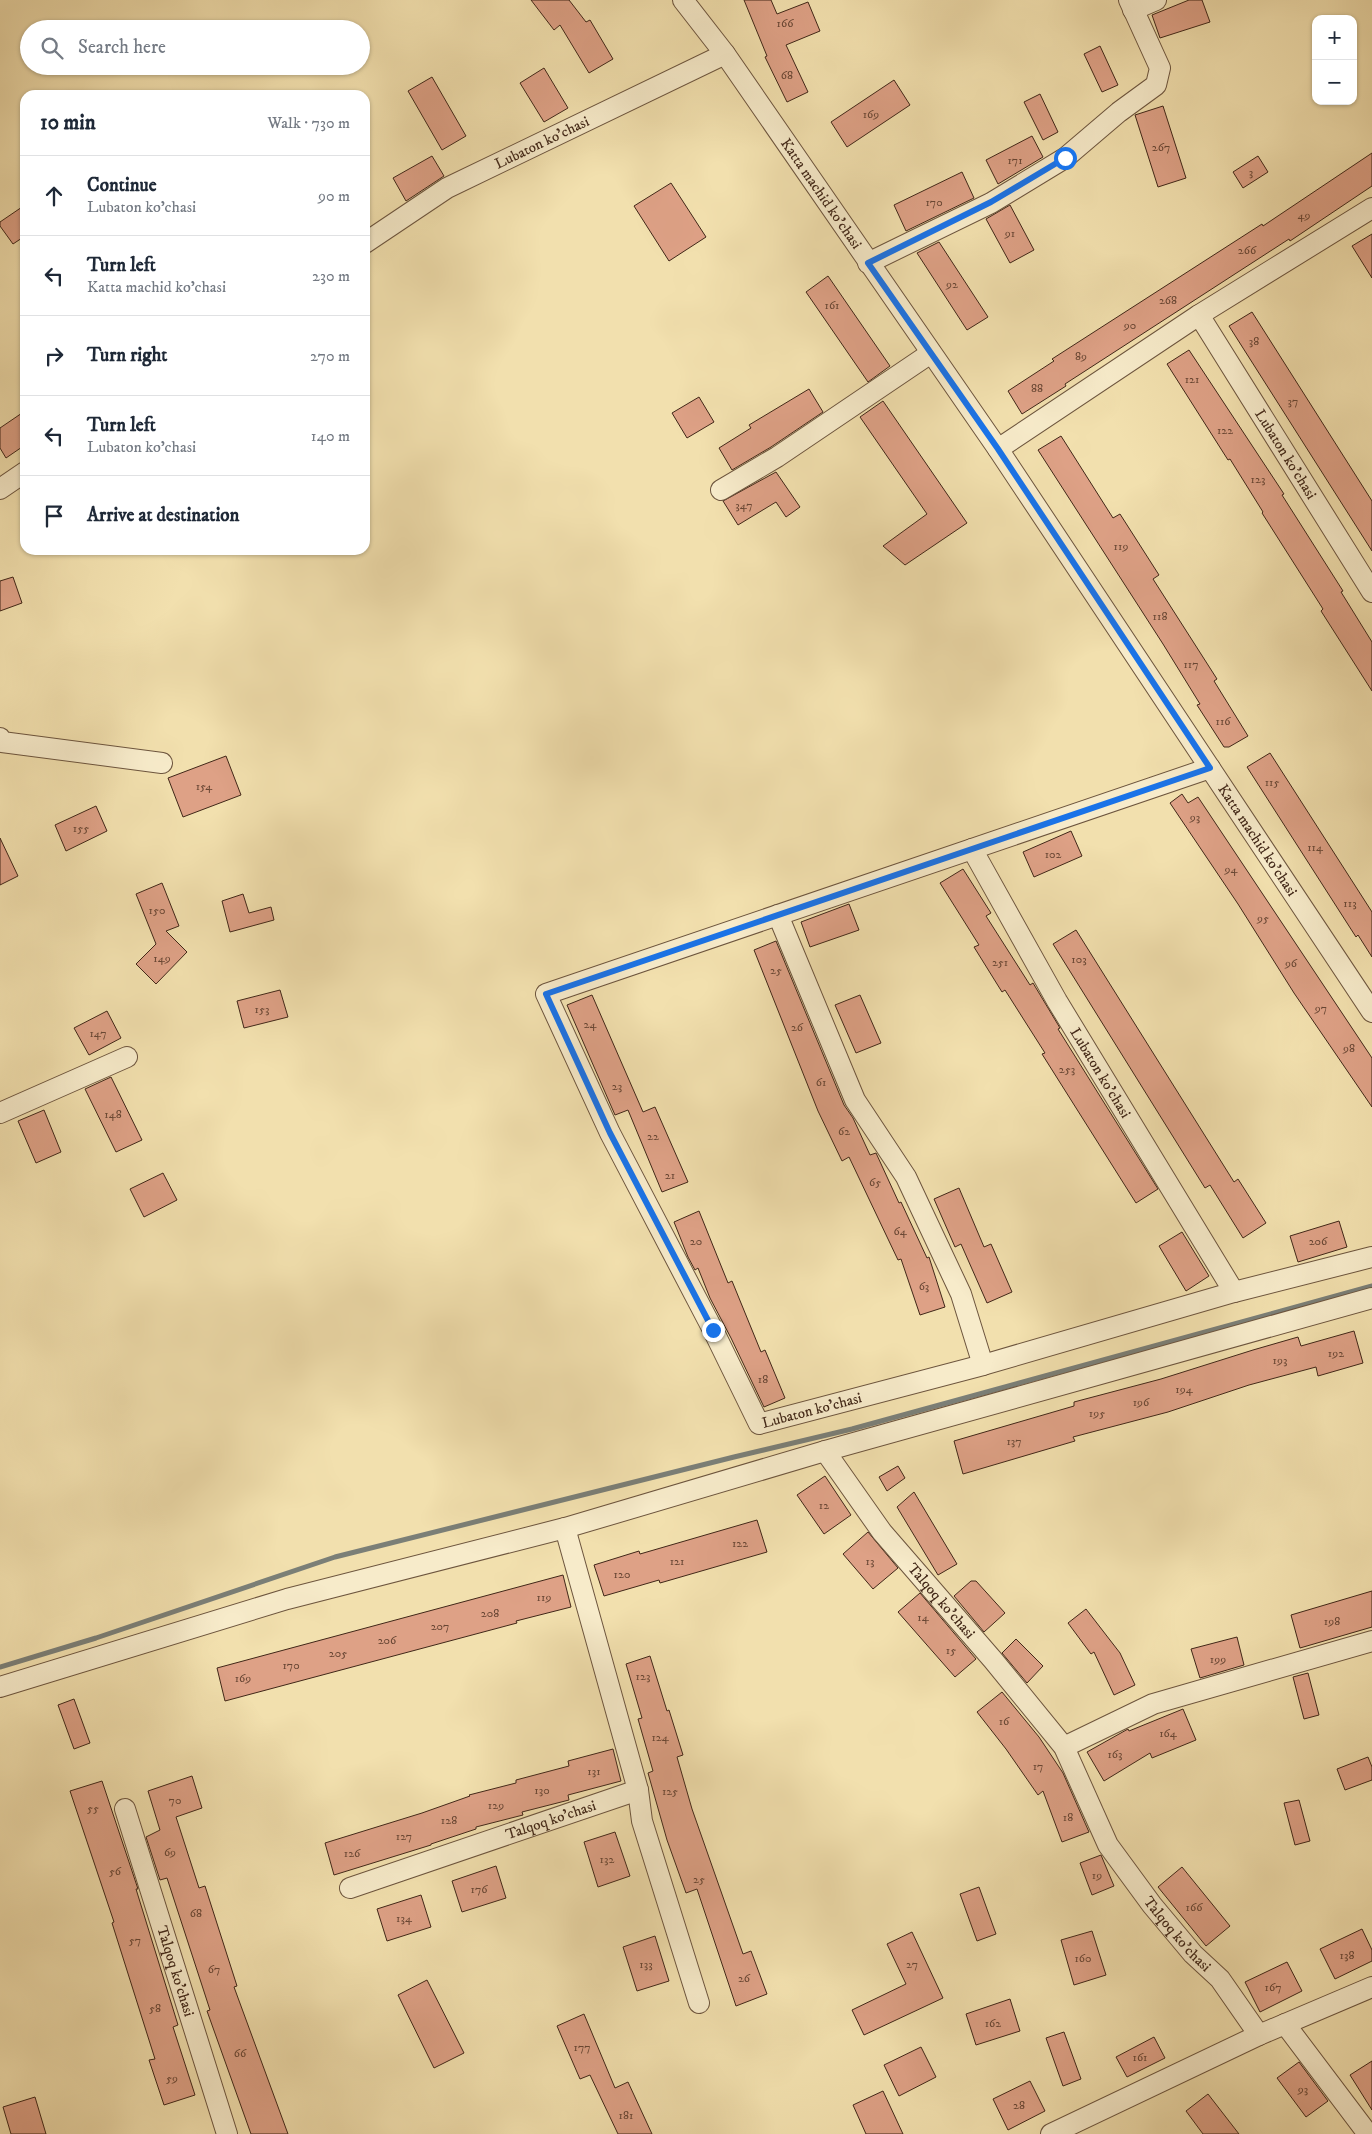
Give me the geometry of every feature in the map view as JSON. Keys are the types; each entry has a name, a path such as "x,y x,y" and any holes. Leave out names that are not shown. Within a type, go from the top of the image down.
{"street":[{"name":"Katta machid ko'chasi","path":"683,0 725,54 998,449 1372,1012"},
{"path":"868,263 991,202 1065,158 1119,112 1156,85 1160,68 1131,5 1156,0"},
{"name":"Lubaton ko'chasi","path":"370,240 448,188 725,54"},
{"path":"998,449 1199,315 1372,208"},
{"name":"Lubaton ko'chasi","path":"1199,315 1372,592"},
{"path":"721,490 777,457 931,353"},
{"path":"0,489 20,475"},
{"path":"0,738 2,742 162,763"},
{"path":"983,1365 961,1294 906,1177 855,1100 778,915 1210,768"},
{"name":"Lubaton ko'chasi","path":"972,849 1057,1001 1234,1292"},
{"name":"Lubaton ko'chasi","path":"778,915 546,994 610,1133 713,1330 759,1424 983,1365 1234,1292 1372,1257"},
{"path":"0,1113 128,1057"},
{"path":"0,1687 287,1599 565,1528 825,1451 1372,1298"},
{"name":"Talqoq ko'chasi","path":"825,1451 882,1532 1064,1747 1108,1845 1152,1905 1193,1954 1220,1979 1259,2036"},
{"path":"565,1528 638,1790 642,1821 699,2003"},
{"path":"1064,1747 1153,1704 1372,1641"},
{"name":"Talqoq ko'chasi","path":"350,1888 638,1790"},
{"name":"Talqoq ko'chasi","path":"125,1808 226,2134"},
{"path":"1051,2134 1285,2024 1372,1987"},
{"path":"1285,2024 1368,2134"}],"building":[{"path":"531,0 569,0 586,22 590,20 613,59 589,73 560,25 554,30"},
{"path":"744,0 771,0 777,14 808,2 820,31 786,45 808,92 787,102 765,57 767,56"},
{"path":"1189,0 1202,0 1210,22 1160,38 1152,15"},
{"path":"1100,46 1118,85 1102,92 1084,54"},
{"path":"544,68 568,108 544,122 520,83"},
{"path":"432,77 466,136 442,150 408,91"},
{"path":"894,80 910,105 847,147 831,122"},
{"path":"1040,94 1058,132 1043,140 1024,102"},
{"path":"1163,106 1186,178 1158,187 1135,115"},
{"path":"1032,136 1043,157 998,184 986,160"},
{"path":"1372,153 1372,186 1290,241 1289,239 1065,384 1066,386 1022,414 1008,391 1054,361 1052,359 1262,224 1263,226"},
{"path":"432,156 444,176 406,201 393,178"},
{"path":"1258,156 1268,172 1243,188 1233,172"},
{"path":"962,172 974,198 906,231 894,205"},
{"path":"671,183 706,237 669,261 634,206"},
{"path":"1010,205 1034,250 1010,263 986,219"},
{"path":"20,208 20,239 13,244 0,226 0,222"},
{"path":"1372,234 1372,278 1352,246"},
{"path":"939,242 988,317 967,330 917,253"},
{"path":"828,276 890,366 868,382 806,292"},
{"path":"1252,312 1372,501 1372,551 1229,326"},
{"path":"1189,350 1284,494 1282,495 1343,591 1341,592 1372,642 1372,691 1321,611 1323,609 1230,459 1228,460 1167,364"},
{"path":"809,389 823,412 771,447 732,470 719,448 751,428 749,425"},
{"path":"699,397 714,422 687,438 672,413"},
{"path":"883,401 967,523 905,565 883,546 927,514 860,417"},
{"path":"20,414 20,448 6,458 0,448 0,428"},
{"path":"1061,436 1113,518 1120,514 1159,575 1153,579 1217,679 1214,681 1248,736 1229,747 1224,747 1197,705 1200,704 1163,644 1038,450"},
{"path":"776,472 800,507 786,517 776,502 738,525 723,501"},
{"path":"13,577 22,603 0,611 0,581"},
{"path":"1270,753 1372,912 1372,957 1358,935 1356,937 1247,767"},
{"path":"226,756 241,795 183,817 168,778"},
{"path":"1182,794 1188,803 1198,797 1372,1058 1372,1107 1294,993 1238,904 1170,803"},
{"path":"96,806 107,831 66,851 55,825"},
{"path":"1071,831 1082,856 1034,877 1023,852"},
{"path":"0,838 18,876 0,885"},
{"path":"963,869 991,913 986,916 1030,985 1033,983 1060,1028 1058,1029 1158,1189 1136,1203 1042,1054 1045,1053 1005,990 1002,992 974,947 979,945 940,883"},
{"path":"162,883 179,926 166,931 187,952 156,984 136,964 156,944 136,894"},
{"path":"243,894 249,913 271,907 274,920 230,932 222,901"},
{"path":"849,904 859,930 810,947 801,922"},
{"path":"1076,930 1234,1182 1238,1179 1266,1223 1243,1238 1210,1185 1205,1188 1053,944"},
{"path":"776,941 844,1105 853,1118 870,1155 876,1153 927,1258 929,1257 945,1307 920,1315 901,1259 898,1260 849,1157 842,1161 818,1111 754,950"},
{"path":"280,990 288,1017 244,1028 237,1001"},
{"path":"592,995 643,1112 655,1107 688,1182 662,1192 628,1110 615,1115 567,1005"},
{"path":"860,995 881,1043 856,1053 835,1005"},
{"path":"107,1011 121,1038 89,1055 74,1028"},
{"path":"111,1077 142,1140 116,1152 85,1089"},
{"path":"44,1110 61,1152 36,1163 18,1121"},
{"path":"163,1173 177,1200 144,1217 130,1189"},
{"path":"959,1188 984,1247 991,1244 1012,1292 987,1303 961,1244 955,1247 934,1199"},
{"path":"699,1211 728,1283 732,1281 761,1352 765,1350 785,1398 764,1407 710,1298 698,1268 695,1270 688,1257 674,1222"},
{"path":"1339,1221 1347,1247 1298,1262 1290,1236"},
{"path":"1182,1232 1209,1276 1186,1291 1159,1246"},
{"path":"1354,1331 1363,1363 1318,1376 1316,1367 1249,1385 1168,1412 1073,1437 1075,1441 963,1474 954,1441 1074,1406 1074,1402 1161,1379 1298,1337 1301,1346"},
{"path":"898,1466 905,1478 887,1491 879,1477"},
{"path":"825,1476 851,1515 824,1534 797,1495"},
{"path":"914,1492 957,1564 938,1575 897,1507"},
{"path":"757,1520 767,1552 660,1583 659,1580 604,1596 594,1565 639,1551 640,1554"},
{"path":"868,1532 898,1568 873,1589 843,1554"},
{"path":"563,1575 571,1607 225,1701 217,1668"},
{"path":"971,1581 976,1581 1005,1613 984,1632 954,1596"},
{"path":"1372,1591 1372,1627 1300,1648 1291,1615"},
{"path":"920,1593 976,1659 955,1677 898,1612"},
{"path":"1086,1609 1120,1653 1135,1685 1114,1695 1094,1652 1091,1654 1068,1623"},
{"path":"1237,1637 1244,1665 1200,1678 1191,1649"},
{"path":"1016,1639 1043,1666 1027,1683 1002,1653"},
{"path":"650,1656 683,1755 677,1757 692,1809 743,1954 751,1951 767,1994 736,2006 697,1889 686,1893 667,1840 648,1773 653,1771 638,1719 642,1718 626,1664"},
{"path":"1308,1673 1319,1715 1304,1719 1293,1677"},
{"path":"1002,1692 1039,1737 1063,1773 1089,1832 1062,1842 1043,1791 1038,1795 977,1712"},
{"path":"74,1699 90,1743 74,1749 58,1705"},
{"path":"1183,1709 1196,1740 1152,1758 1150,1753 1104,1781 1087,1752 1128,1729 1129,1731"},
{"path":"613,1749 621,1781 568,1795 569,1800 522,1812 523,1815 476,1827 476,1829 431,1845 334,1875 325,1843 422,1813 469,1795 516,1783 516,1780 569,1766 568,1761"},
{"path":"1368,1757 1372,1767 1372,1780 1345,1790 1337,1769"},
{"path":"192,1776 202,1808 176,1817 199,1888 205,1886 237,1986 234,1987 288,2134 251,2134 207,2011 210,2010 167,1878 160,1880 146,1837 160,1830 148,1791"},
{"path":"102,1781 138,1889 136,1889 178,2025 173,2027 195,2095 164,2105 149,2060 155,2059 112,1923 114,1922 70,1791"},
{"path":"1299,1800 1310,1841 1295,1845 1284,1803"},
{"path":"615,1832 630,1876 598,1887 584,1842"},
{"path":"1101,1855 1114,1886 1092,1895 1080,1863"},
{"path":"496,1866 506,1898 462,1912 452,1881"},
{"path":"1182,1867 1230,1926 1206,1946 1158,1887"},
{"path":"979,1887 996,1934 977,1941 960,1894"},
{"path":"421,1895 431,1927 387,1941 377,1909"},
{"path":"1362,1929 1372,1950 1372,1961 1335,1979 1320,1949"},
{"path":"1092,1931 1106,1975 1074,1985 1061,1940"},
{"path":"912,1932 943,1998 864,2035 852,2010 906,1984 887,1944"},
{"path":"655,1936 669,1981 637,1991 623,1947"},
{"path":"1287,1962 1302,1991 1260,2012 1245,1982"},
{"path":"427,1980 464,2053 434,2068 398,1995"},
{"path":"1010,1999 1020,2031 976,2045 966,2014"},
{"path":"584,2014 615,2088 628,2082 652,2134 618,2134 590,2075 580,2079 557,2026"},
{"path":"1064,2032 1081,2079 1063,2086 1046,2038"},
{"path":"1154,2037 1165,2058 1127,2077 1116,2057"},
{"path":"921,2047 936,2077 899,2096 884,2065"},
{"path":"1372,2061 1372,2110 1350,2075"},
{"path":"1299,2062 1328,2101 1306,2117 1277,2078"},
{"path":"1030,2081 1045,2111 1008,2130 993,2099"},
{"path":"883,2091 903,2134 866,2134 853,2105"},
{"path":"1208,2094 1239,2134 1203,2134 1186,2111"},
{"path":"35,2097 46,2134 11,2134 3,2107"}],"waterway":[{"path":"0,1667 96,1638 335,1557 852,1429 1372,1286"}],"route":[{"path":"713,1330 610,1133 546,994 1210,768 998,449 868,263 991,202 1065,158"}]}
